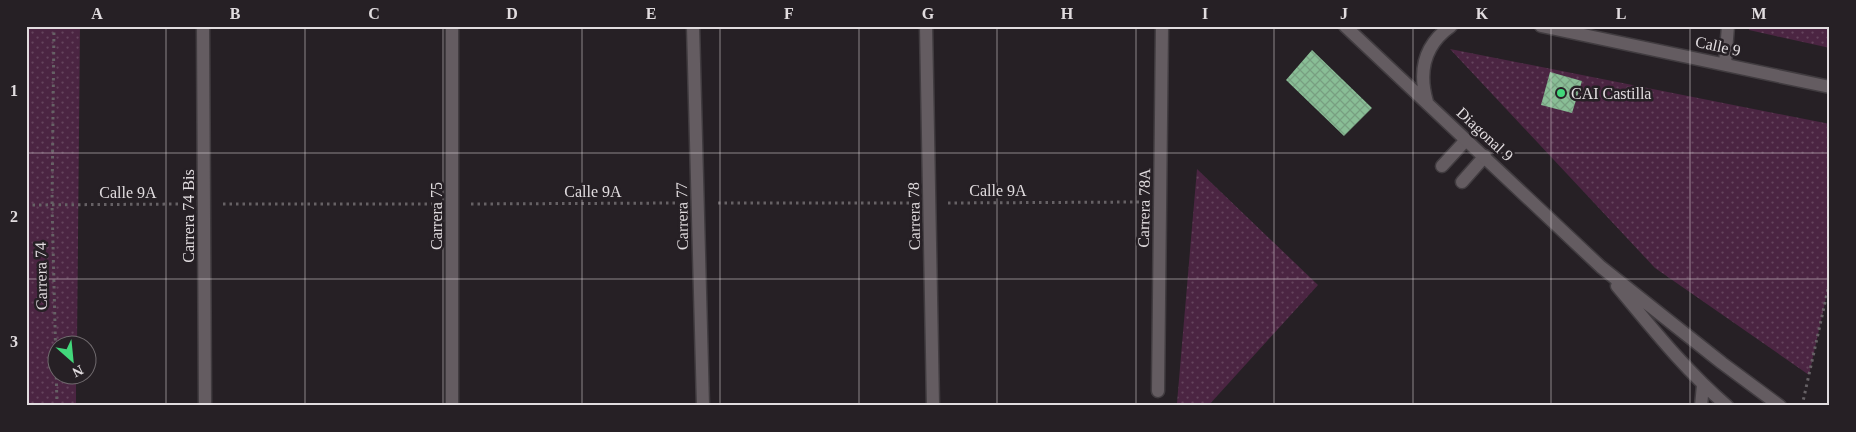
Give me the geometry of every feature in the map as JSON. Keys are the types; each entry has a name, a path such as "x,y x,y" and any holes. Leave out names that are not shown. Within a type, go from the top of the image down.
{"street":[{"name":"Carrera 74 Bis","path":"203,26 205,406"},
{"name":"Carrera 75","path":"452,26 452,406"},
{"name":"Carrera 77","path":"693,26 703,406"},
{"name":"Carrera 78","path":"926,26 933,406"},
{"name":"Carrera 78A","path":"1158,391 1162,26"},
{"name":"Diagonal 9","path":"1345,26 1601,267 1722,363 1780,406"},
{"path":"1426,102 1422,86 1422,70 1427,54 1436,40 1451,26"},
{"name":"Calle 9","path":"1541,26 1830,87"},
{"path":"1725,64 1728,26"},
{"path":"1442,166 1466,140"},
{"path":"1462,182 1485,156"},
{"name":"Diagonal 9","path":"1601,267 1678,360 1727,406"},
{"path":"1701,406 1703,385"}],"path":[{"name":"Carrera 74","path":"54,26 52,204 57,406"},
{"name":"Calle 9A","path":"26,204 1160,202"},
{"path":"1802,406 1830,280"}],"shaded area":[{"path":"26,26 80,26 77,334 48,334 48,384 76,384 76,406 26,406"},
{"path":"1749,26 1830,26 1830,48 1749,30"},
{"path":"1450,49 1830,124 1830,280 1809,375 1655,268"},
{"path":"1197,169 1318,285 1208,406 1188,406 1177,403"}],"building":[{"path":"1312,50 1372,108 1344,136 1286,80"},
{"name":"CAI Castilla","path":"1550,72 1582,81 1572,113 1541,105"}],"place":[{"name":"CAI Castilla","path":"1561,93"}]}
